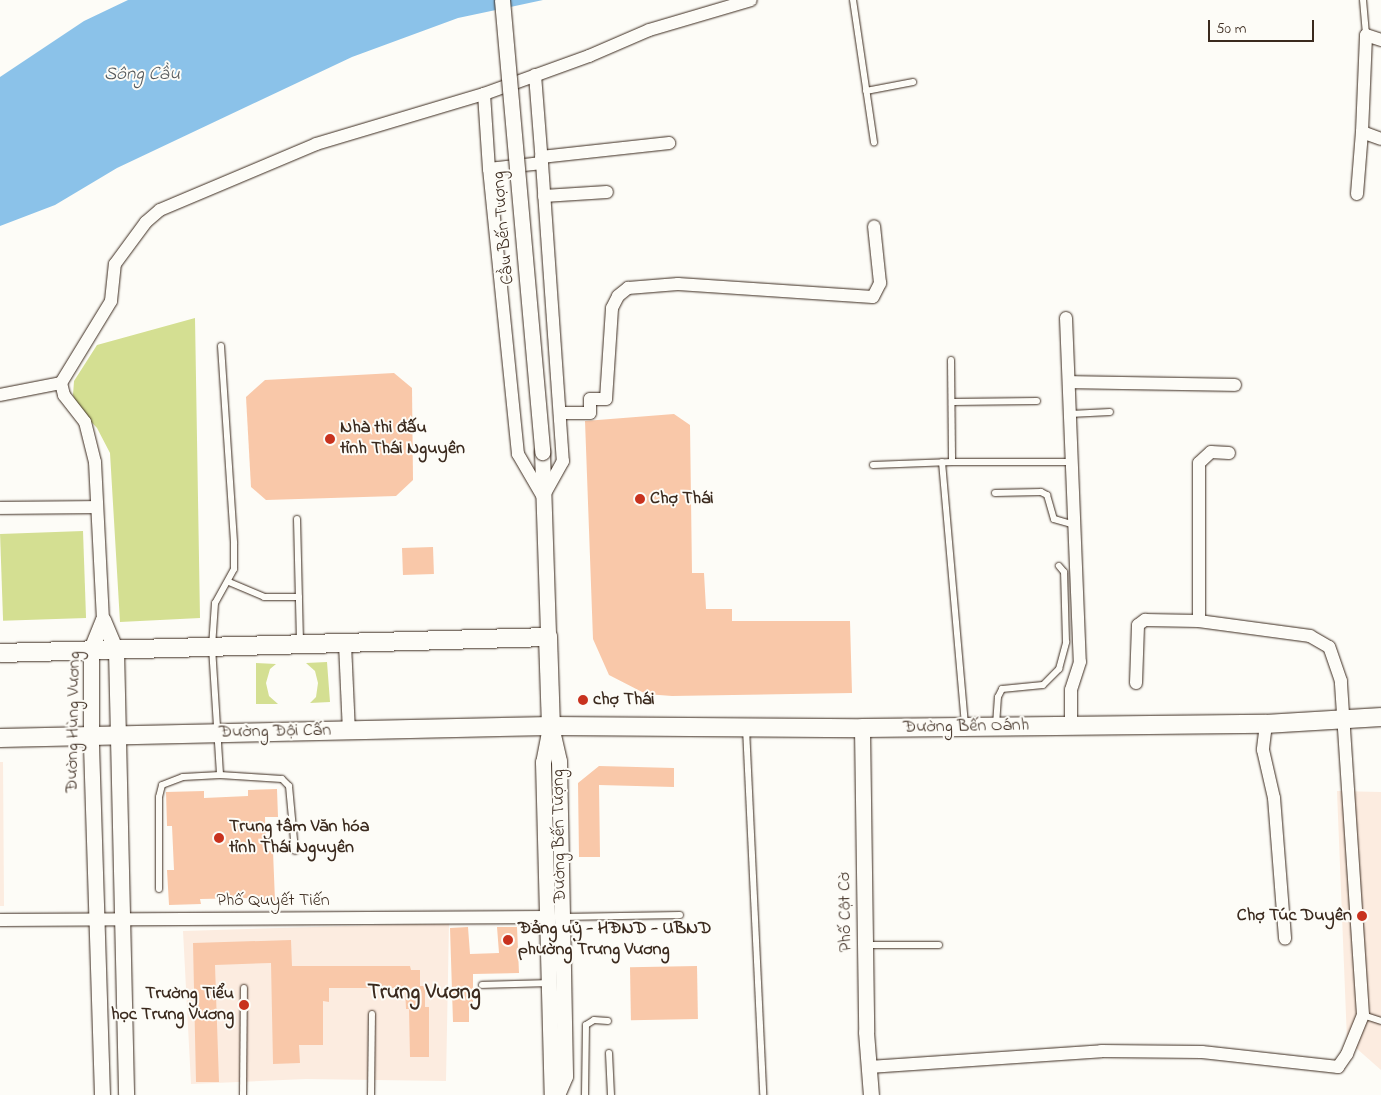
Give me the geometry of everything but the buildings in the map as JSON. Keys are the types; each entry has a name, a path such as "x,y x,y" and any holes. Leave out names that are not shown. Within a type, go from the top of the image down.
{"main road":[{"path":"0,653 91,649 300,646 548,637"},
{"name":"Đường Bến Tượng","path":"548,637 550,726"},
{"name":"Đường Bến Oánh","path":"550,726 862,728 1266,724 1381,717"},
{"name":"Đường Đội Cấn","path":"0,738 550,726"}],"street":[{"name":"Cầu Bến Tượng","path":"502,0 542,452"},
{"path":"126,1095 116,650 103,620 95,462 85,422 64,395 61,383 110,301 115,264 146,222 160,210 316,144 484,94 649,30 751,0"},
{"path":"1357,194 1366,35 1381,40"},
{"path":"535,75 563,461 543,497"},
{"path":"484,94 489,169 518,454 543,497"},
{"path":"1362,132 1381,138"},
{"path":"489,169 669,143"},
{"path":"544,196 607,192"},
{"path":"560,413 590,413 590,399 606,399 612,308 618,296 628,288 678,284 872,297 880,283 874,226"},
{"path":"1066,318 1080,662 1072,684 1071,725"},
{"path":"1069,382 1235,385"},
{"path":"0,395 61,383"},
{"name":"Đường Bến Tượng","path":"542,452 548,637"},
{"path":"1199,621 1199,463 1211,452 1230,453"},
{"path":"0,508 97,507"},
{"name":"Đường Hùng Vương","path":"102,1095 90,737 91,649 103,620"},
{"path":"869,1067 1101,1051 1202,1052 1338,1067 1347,1054 1363,1014 1340,681 1329,647 1323,642 1293,632 1199,621 1145,620 1138,625 1136,683"},
{"path":"345,644 349,731"},
{"path":"1266,724 1263,750 1274,798 1285,939"},
{"name":"Đường Bến Tượng","path":"550,726 559,761 554,917 548,983 552,1095"},
{"name":"Phố Cột Cờ","path":"862,728 865,945 871,1095"},
{"name":"Đường Bến Tượng","path":"554,917 565,1076 557,1095"},
{"name":"Phố Quyết Tiến","path":"0,920 554,917"}],"lane":[{"path":"853,0 874,142"},
{"path":"1363,0 1366,35"},
{"path":"866,91 913,82"},
{"path":"220,775 212,647 215,603 221,590 229,582 234,569 222,346"},
{"path":"951,360 952,462"},
{"path":"952,402 1038,401"},
{"path":"1070,414 1110,412"},
{"path":"942,462 965,727"},
{"path":"873,465 942,462 1073,462"},
{"path":"996,493 1041,492 1047,496 1054,519 1075,524"},
{"path":"297,520 300,646"},
{"path":"996,726 998,697 1002,690 1044,685 1059,670 1066,642 1064,572 1059,566"},
{"path":"229,582 264,597 299,597"},
{"path":"746,727 763,1095"},
{"path":"159,889 159,797 162,785 183,777 220,775 282,779 290,786 295,851"},
{"path":"554,917 680,915"},
{"path":"865,945 940,944"},
{"path":"482,985 548,983"},
{"path":"243,1095 244,988"},
{"path":"371,1095 372,1014"},
{"path":"1363,1014 1381,1020"},
{"path":"585,1095 586,1025 594,1020 608,1021"},
{"path":"609,1053 611,1095"}],"shaded area":[{"path":"0,762 3,762 4,906 0,906"},
{"name":"Chợ Túc Duyên","path":"1337,791 1381,792 1381,1070 1347,1040"},
{"path":"449,923 446,1081 306,1079 191,1084 183,931"}],"green space":[{"path":"195,318 200,618 120,622 110,453 97,428 80,410 73,395 74,381 97,345"},
{"path":"83,531 86,618 3,621 0,534"},
{"path":"327,662 330,702 310,703 316,697 318,683 315,671 306,663"},
{"path":"256,663 276,664 270,669 266,683 269,696 278,704 256,704"}],"water":[{"name":"Sông Cầu","path":"128,0 543,0 458,18 352,57 117,168 55,205 0,226 0,77 84,21"}],"place":[{"name":"Nhà thi đấu tỉnh Thái Nguyên","path":"330,439"},
{"name":"Chợ Thái","path":"640,499"},
{"name":"chợ Thái","path":"583,700"},
{"name":"Trung tâm Văn hóa tỉnh Thái Nguyên","path":"219,838"},
{"name":"Chợ Túc Duyên","path":"1362,916"},
{"name":"Đảng uỷ - HĐND - UBND phường Trưng Vương","path":"508,940"},
{"name":"Trường Tiểu học Trưng Vương","path":"244,1005"}],"district":[{"name":"Trưng Vương","path":"424,994"}]}
